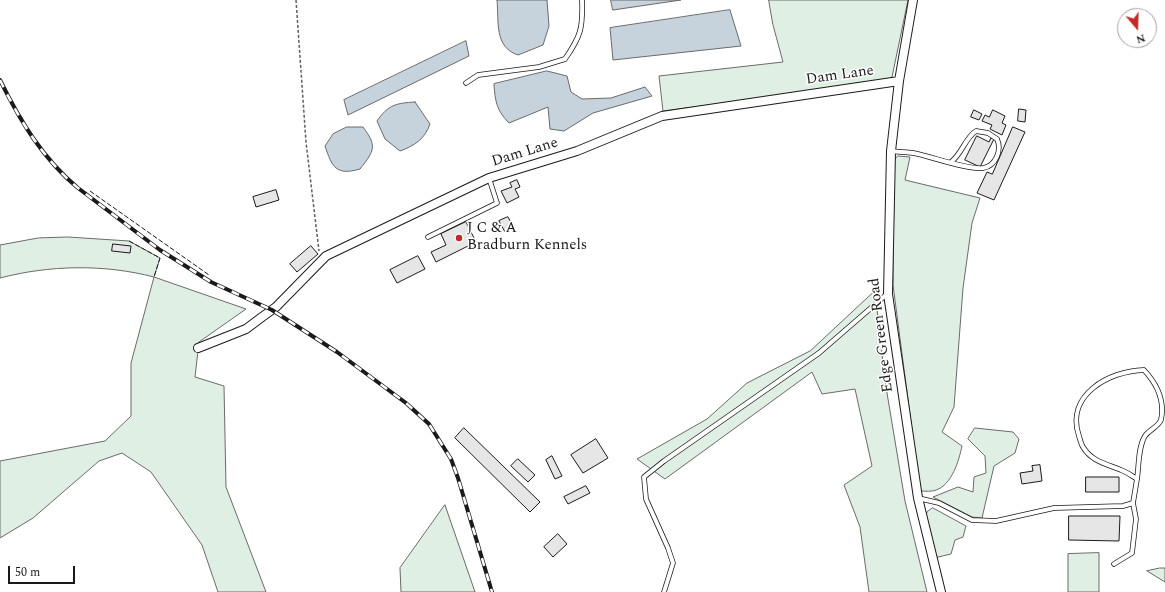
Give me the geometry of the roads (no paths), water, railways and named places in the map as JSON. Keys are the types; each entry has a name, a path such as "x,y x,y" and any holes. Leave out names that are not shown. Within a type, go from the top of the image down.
{"street":[{"name":"Edge Green Road","path":"913,0 899,81 891,151 888,294 918,498 941,592"},
{"name":"Dam Lane","path":"198,348 246,329 276,307 326,256 490,178 577,151 662,116 899,81"}],"lane":[{"path":"466,83 478,75 539,67 565,60 578,40 583,19 582,0"},
{"path":"891,151 913,153 975,168 988,166 996,158 998,152 997,139 988,133 976,131 969,138 957,157 951,162"},
{"path":"428,237 497,203 490,178"},
{"path":"664,592 673,563 668,548 646,499 644,477 664,461 819,353 888,294"},
{"path":"1114,564 1132,553 1136,518 1133,503 1137,479 1140,452 1145,436 1160,421 1164,404 1157,384 1144,370 1128,371 1105,379 1093,388 1078,405 1075,425 1083,447 1098,462 1122,470 1137,479"},
{"path":"918,498 938,503 972,520 996,521 1054,508 1123,506 1133,503"}],"railway":[{"path":"0,80 24,125 43,152 65,177 78,188 160,250 211,282 272,310 337,352 406,403 429,424 451,459 492,592"}],"place":[{"name":"J C & A Bradburn Kennels","path":"459,238"}]}
